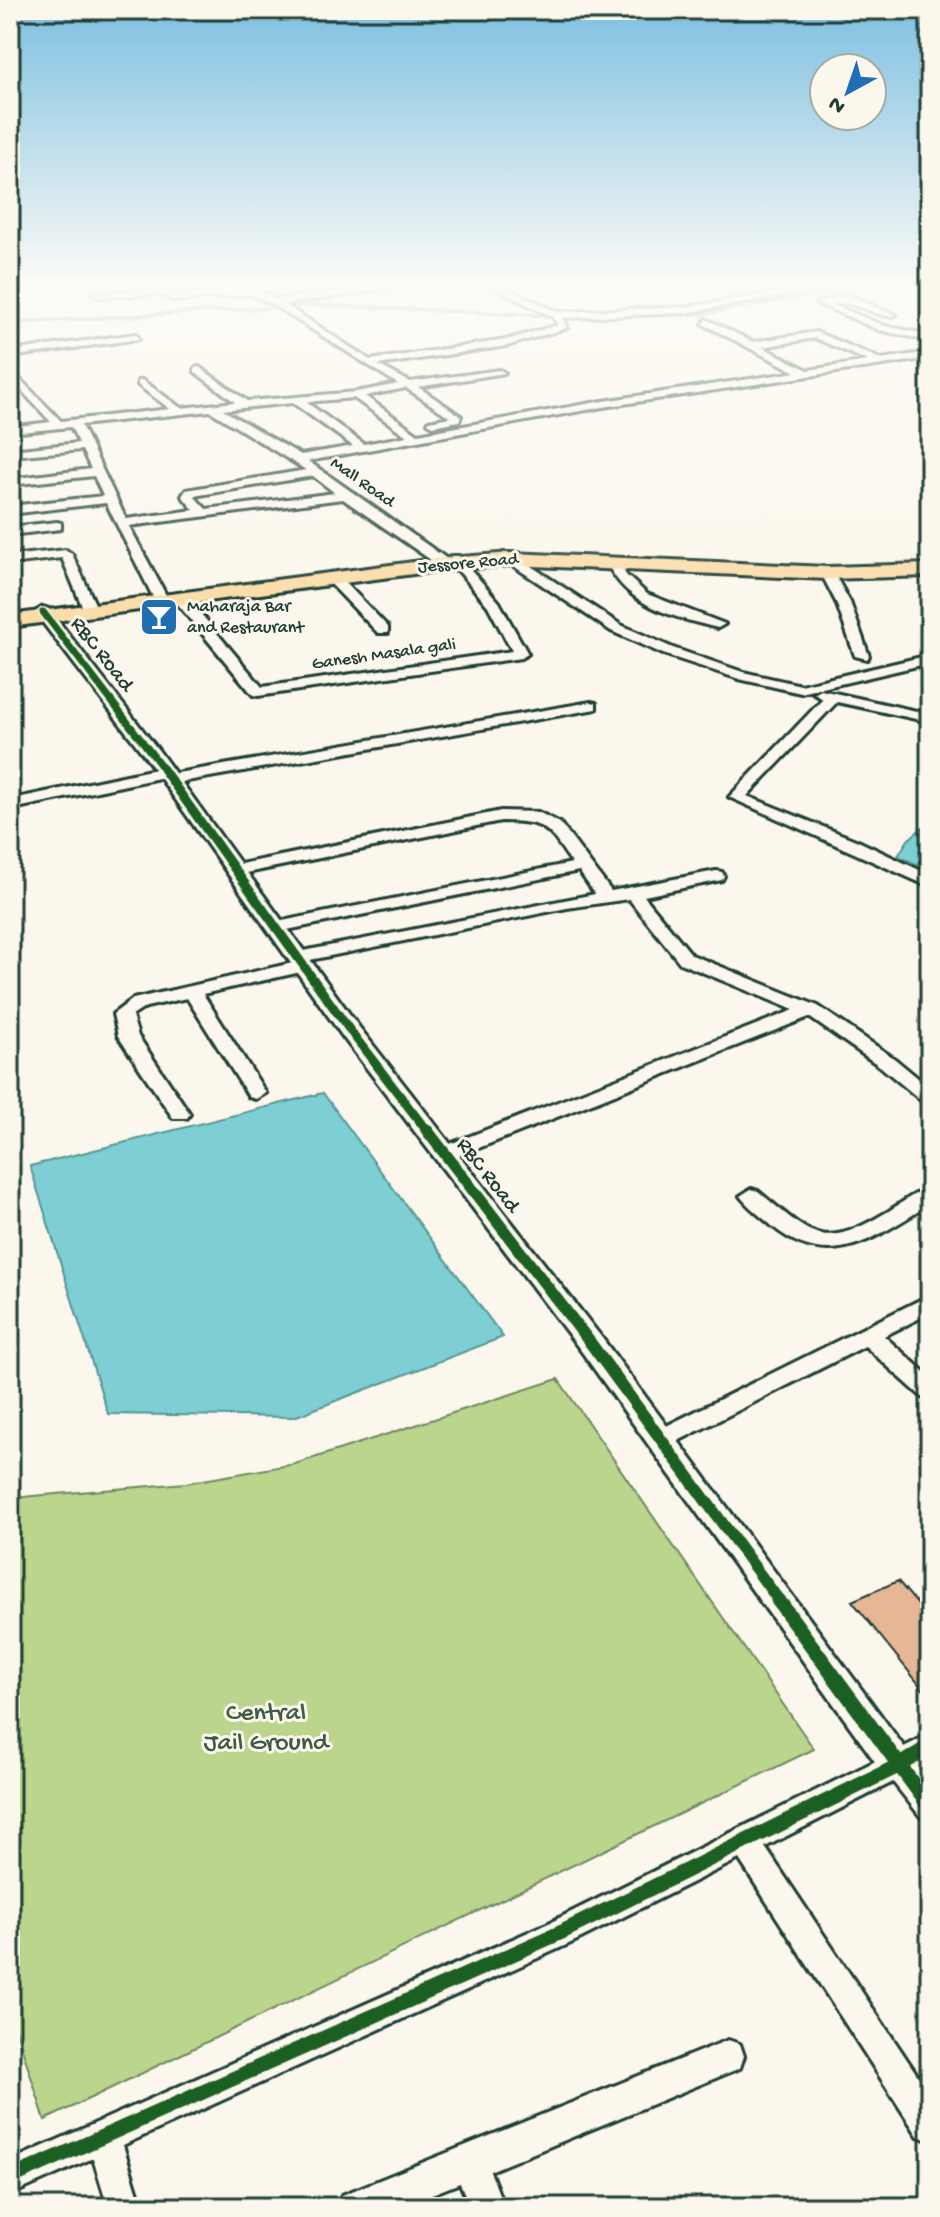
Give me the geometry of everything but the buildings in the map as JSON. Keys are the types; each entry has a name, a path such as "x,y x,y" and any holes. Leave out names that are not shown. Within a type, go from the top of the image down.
{"main road":[{"name":"Jessore Road","path":"509,557 827,573 930,568"},
{"name":"Jessore Road","path":"10,619 509,557 930,568"},
{"name":"Jessore Road","path":"44,614 451,562"}],"street":[{"path":"26,389 59,425"},
{"path":"150,389 180,412"},
{"path":"225,389 245,404"},
{"path":"10,430 356,395 385,389"},
{"path":"400,428 457,418 415,389"},
{"path":"299,459 603,404 702,389"},
{"path":"356,395 418,439"},
{"path":"297,401 364,449"},
{"name":"Mall Road","path":"213,408 299,459 345,495 451,562"},
{"path":"75,424 123,523 171,598 258,692 271,711"},
{"path":"10,453 86,446"},
{"path":"10,473 97,468"},
{"path":"10,482 97,468"},
{"path":"203,513 188,496 190,493 316,472"},
{"path":"123,523 345,495"},
{"path":"10,510 111,499"},
{"path":"10,531 57,526"},
{"path":"10,560 66,554 89,606"},
{"path":"509,557 616,628 728,671 930,718"},
{"path":"451,562 494,605 532,668"},
{"path":"613,563 621,580 649,600 718,624"},
{"path":"827,573 843,602 862,656"},
{"path":"334,579 383,630"},
{"name":"RBC Road","path":"44,614 80,657 444,1154 661,1439 898,1766"},
{"name":"Ganesh Masala gali","path":"258,692 521,654"},
{"path":"801,689 930,659"},
{"path":"833,697 737,797 852,844 930,882"},
{"path":"22,802 591,706"},
{"path":"237,870 519,815 538,817 554,826 606,897"},
{"path":"277,927 585,865"},
{"path":"180,1114 128,1036 122,1014 140,1003 301,962 716,876"},
{"path":"633,893 686,959 811,1010 888,1063 930,1098"},
{"path":"192,991 256,1093"},
{"path":"444,1154 811,1010"},
{"path":"751,1196 812,1242 831,1245 855,1237 930,1195"},
{"path":"661,1439 930,1303"},
{"path":"868,1335 930,1391"},
{"path":"10,2178 562,1932 898,1766 930,1746"},
{"path":"898,1766 930,1807"},
{"path":"745,1842 930,2124"},
{"path":"354,2207 728,2056"},
{"path":"104,2138 125,2207"},
{"path":"469,2163 487,2207"}],"green space":[{"name":"Central Jail Ground","path":"558,1379 814,1749 45,2120 10,2011 10,1498 186,1483 295,1464"}],"water":[{"path":"930,821 930,870 898,856 908,840"},
{"path":"323,1093 503,1337 294,1417 108,1414 30,1166"}],"cycle path":[{"path":"43,612 153,755 351,1032 592,1345 930,1807"},
{"path":"10,2178 562,1932 898,1766 930,1746"}],"place":[{"name":"Maharaja Bar and Restaurant","path":"159,617"}]}
